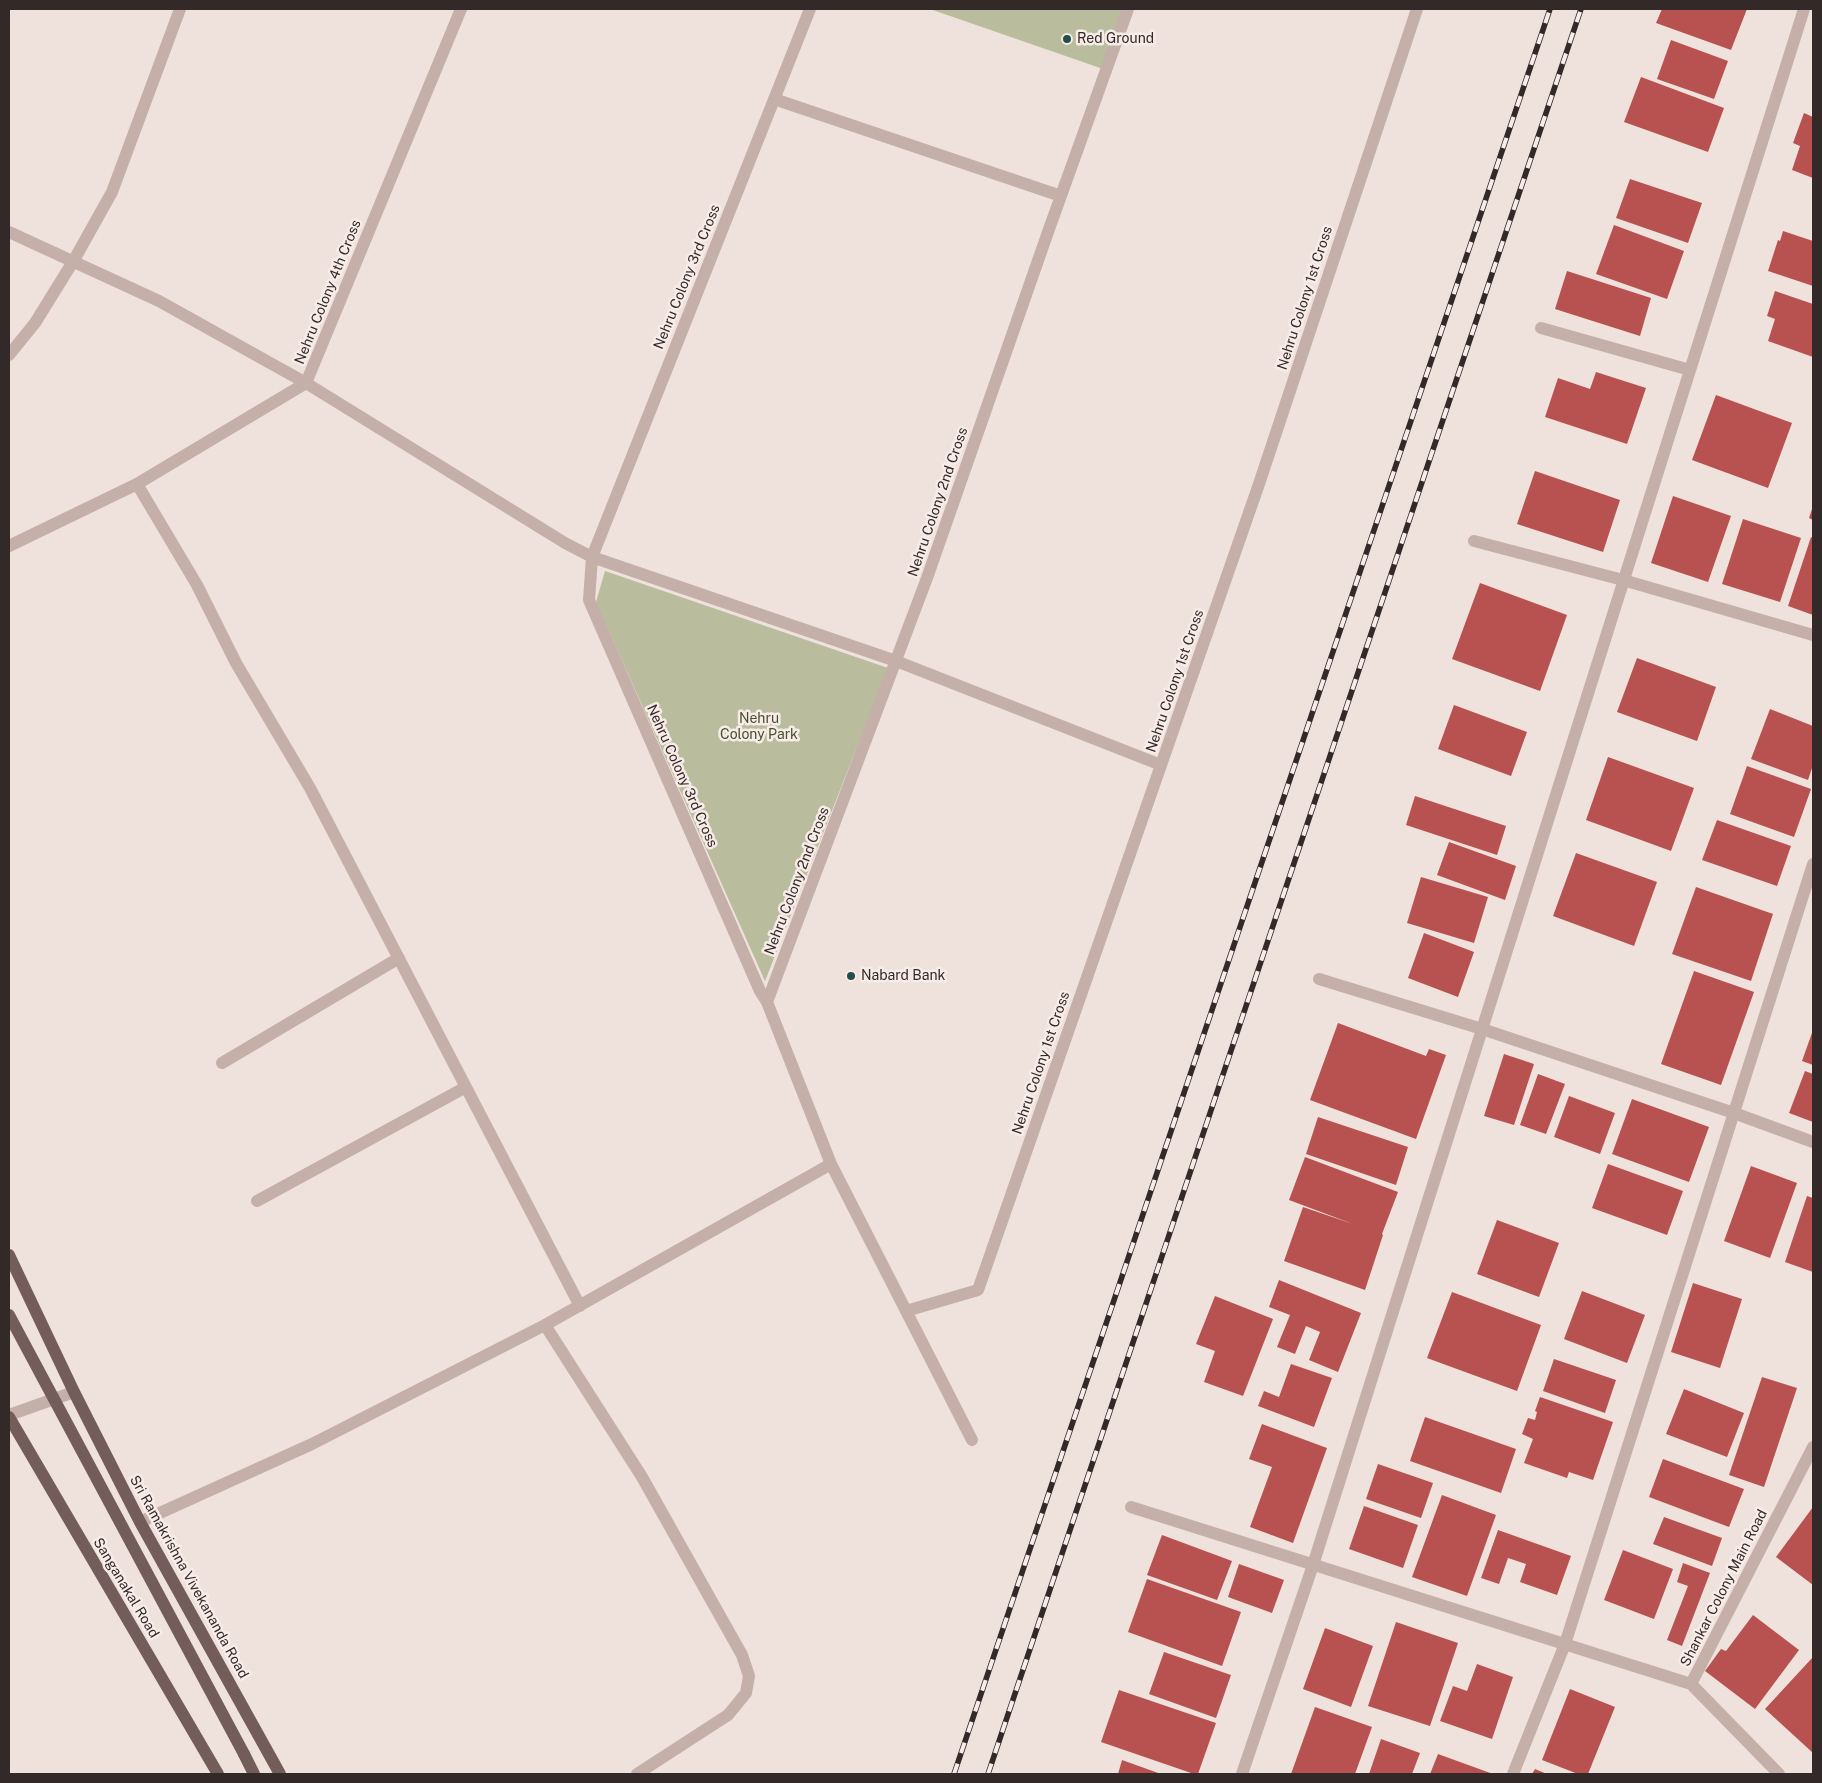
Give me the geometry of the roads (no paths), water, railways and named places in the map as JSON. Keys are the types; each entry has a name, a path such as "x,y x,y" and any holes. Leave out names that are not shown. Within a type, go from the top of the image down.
{"main road":[{"path":"9,1255 74,1392"},
{"path":"9,1315 254,1774"},
{"name":"Sri Ramakrishna Vivekananda Road","path":"74,1392 140,1522 280,1774"},
{"name":"Sanganakal Road","path":"9,1416 218,1774"}],"street":[{"path":"9,355 35,323 74,260 112,192 180,9"},
{"name":"Nehru Colony 4th Cross","path":"9,546 137,484 306,383 461,9"},
{"name":"Nehru Colony 3rd Cross","path":"810,9 592,557 589,600 756,982 767,1002 831,1164 972,1440"},
{"name":"Nehru Colony 2nd Cross","path":"767,1002 927,578 1128,9"},
{"name":"Nehru Colony 1st Cross","path":"906,1311 978,1290 1259,484 1417,9"},
{"path":"1242,1774 1313,1565 1804,9"},
{"path":"774,99 1061,196"},
{"path":"9,232 74,260 159,301 306,383 565,543 592,557 896,661 1161,766"},
{"path":"1541,328 1690,370"},
{"path":"137,484 197,585 236,663 310,788 580,1306"},
{"path":"1474,541 1623,580 1813,635"},
{"path":"1513,1774 1565,1644 1813,864"},
{"path":"222,1064 399,958"},
{"path":"1319,978 1482,1029 1734,1113 1813,1142"},
{"path":"256,1201 466,1087"},
{"path":"140,1522 312,1444 545,1325 831,1164"},
{"path":"545,1325 642,1477 742,1656 749,1676 746,1693 728,1715 637,1774"},
{"path":"9,1416 74,1392"},
{"name":"Shankar Colony Main Road","path":"1779,1774 1691,1684 1813,1447"},
{"path":"1131,1507 1691,1684"}],"railway":[{"path":"954,1774 1550,9"},
{"path":"988,1774 1581,9"}],"place":[{"name":"Red Ground","path":"1067,39"},
{"name":"Nabard Bank","path":"851,976"}],"park label":[{"name":"Nehru Colony Park","path":"759,728"}]}
